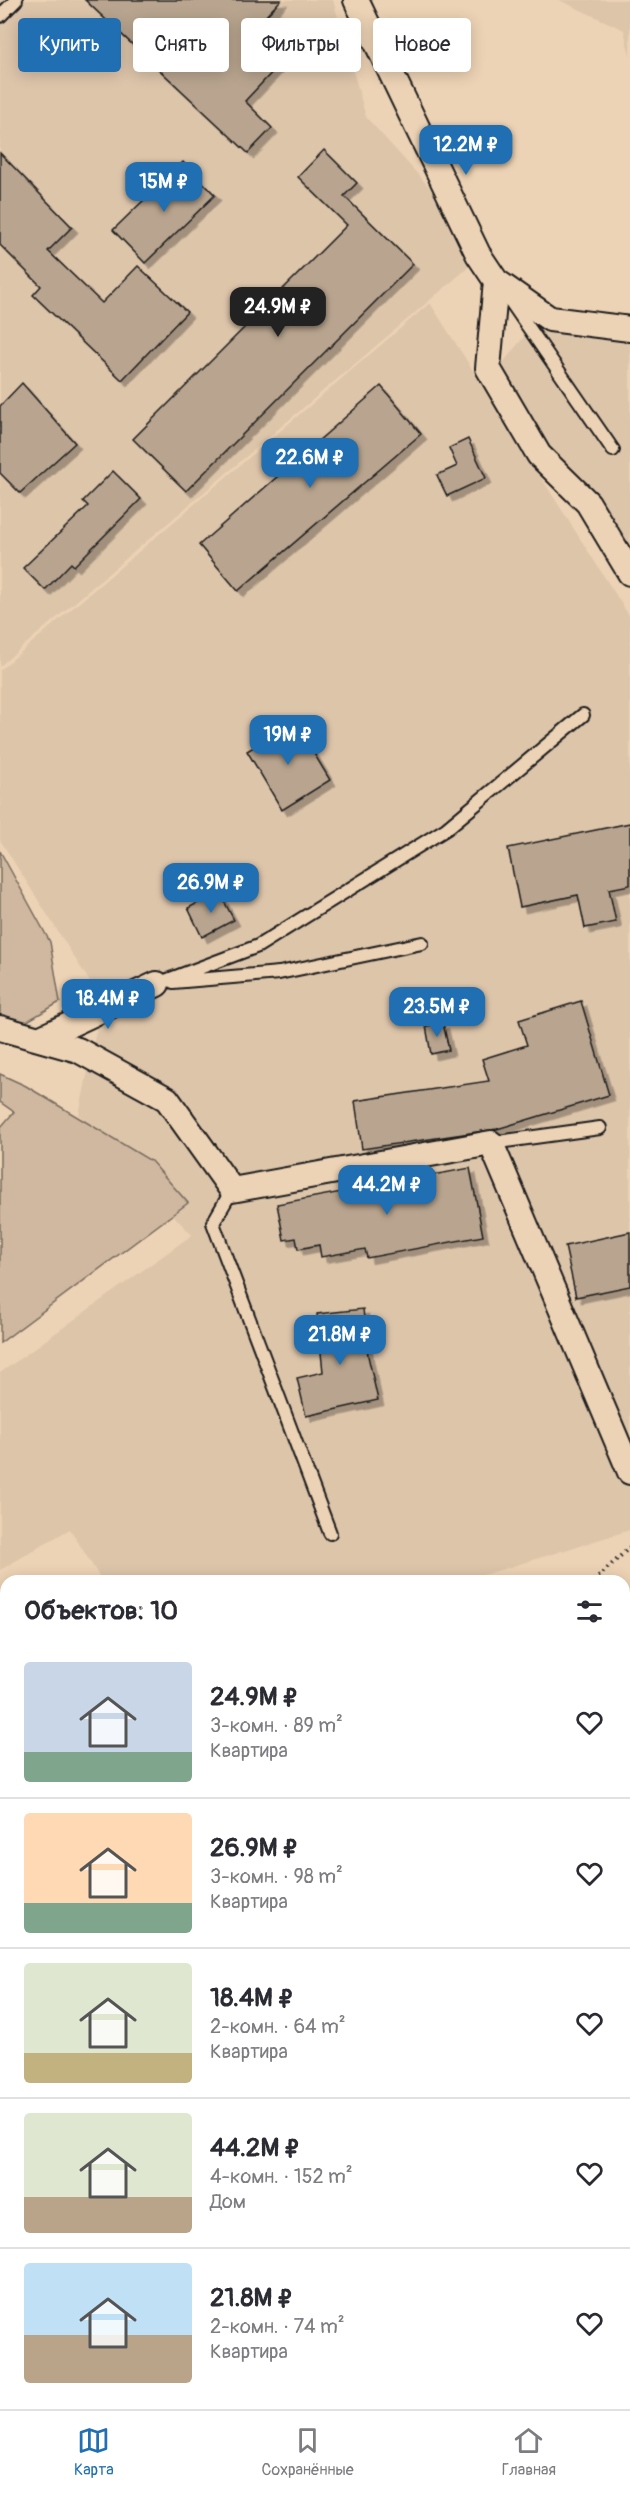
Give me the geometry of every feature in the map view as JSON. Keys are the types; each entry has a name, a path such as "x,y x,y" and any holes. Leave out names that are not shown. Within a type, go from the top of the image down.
{"street":[{"path":"356,0 478,254 496,281 550,319 630,330"},
{"path":"496,281 488,368 538,455 588,503 630,573"},
{"path":"41,1038 157,984"},
{"path":"0,1028 78,1050 167,1098 232,1191 491,1143 630,1472"}],"lane":[{"path":"0,16 16,0"},
{"path":"496,281 613,450"},
{"path":"157,984 258,946 446,830 583,715"},
{"path":"157,984 279,973 422,943"},
{"path":"491,1143 600,1128"},
{"path":"232,1191 213,1223 330,1533"}],"path":[{"path":"600,1575 630,1547"}],"shaded area":[{"path":"0,0 333,0 338,18 241,18 241,72 353,72 366,117 451,211 470,266 0,666"},
{"path":"559,0 630,0 630,56 624,30"},
{"path":"430,303 630,617 630,1530 484,1575 98,1575 70,1529 0,1570 0,1373 192,1235 79,1115 102,1001 0,840 0,670"},
{"path":"630,326 630,559 582,477 567,475 539,447 497,370 531,328"},
{"path":"0,851 50,942 60,1002 17,1027 0,1027"},
{"path":"0,1074 26,1086 151,1161 188,1203 0,1343 0,1128 14,1112 0,1102"}],"building":[{"path":"85,0 281,0 264,18 241,18 241,72 272,72 245,101 272,128 248,153 162,72 229,72 229,18 133,18 133,45 121,34 121,18 104,18"},
{"path":"324,150 357,183 344,196 413,264 186,491 133,439 347,225 298,177"},
{"path":"0,153 72,227 48,251 102,303 138,266 187,312 122,380 33,295 41,286 0,245"},
{"path":"183,162 215,195 145,263 113,230"},
{"path":"22,383 75,443 20,493 0,473 0,406"},
{"path":"381,386 421,434 238,591 199,545"},
{"path":"468,439 486,478 447,496 437,475 457,466 449,448"},
{"path":"113,471 141,499 74,566 71,563 45,590 23,568 88,506 83,501"},
{"path":"295,722 330,780 282,810 247,751"},
{"path":"630,823 630,885 609,889 616,922 585,928 578,895 520,907 508,848"},
{"path":"219,892 234,920 202,937 188,908"},
{"path":"581,1001 609,1095 497,1129 362,1149 355,1101 489,1081 482,1059 527,1045 519,1020"},
{"path":"443,1023 449,1050 431,1054 426,1026"},
{"path":"470,1168 483,1236 367,1258 365,1249 321,1257 319,1245 298,1249 296,1238 284,1240 277,1204"},
{"path":"630,1232 630,1286 576,1297 565,1246"},
{"path":"363,1309 368,1356 378,1400 306,1416 297,1378 323,1372 317,1314"}]}
